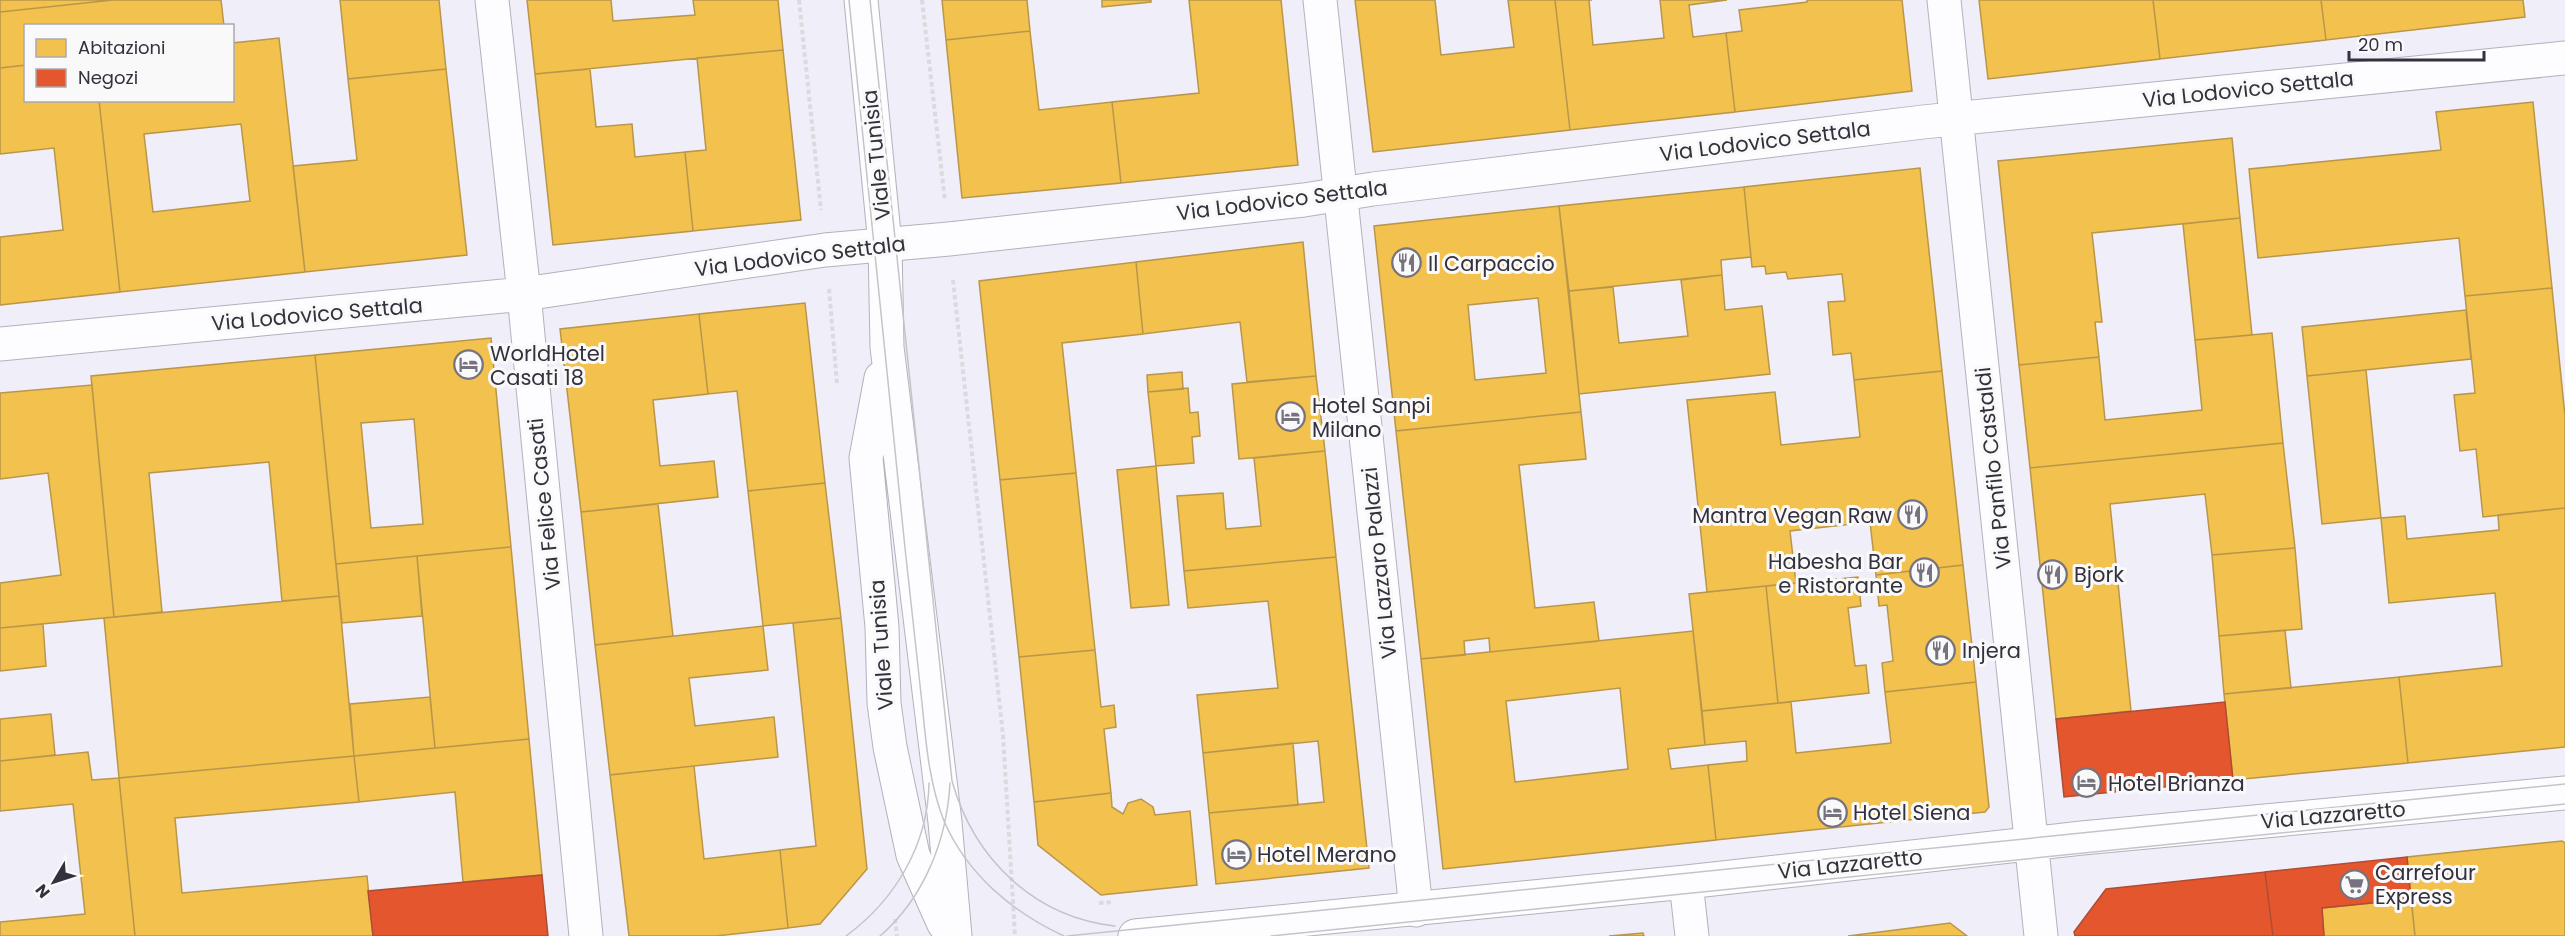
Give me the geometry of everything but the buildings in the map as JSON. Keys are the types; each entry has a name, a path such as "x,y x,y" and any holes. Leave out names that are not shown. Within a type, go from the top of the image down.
{"street":[{"name":"Via Felice Casati","path":"492,0 524,294 586,936"},
{"name":"Viale Tunisia","path":"861,0 885,244 887,347 945,822 955,936"},
{"name":"Via Lazzaro Palazzi","path":"1320,0 1416,910"},
{"name":"Via Panfilo Castaldi","path":"1944,0 2041,936"},
{"name":"Via Lodovico Settala","path":"0,344 524,294 825,250 1292,201 1341,193 1956,119 2565,58"},
{"name":"Viale Tunisia","path":"887,347 866,458 882,627 884,703 890,747 913,855 948,936"},
{"name":"Via Lazzaretto","path":"1135,936 1416,910 2032,843 2565,793"},
{"path":"1686,882 1692,936"}],"path":[{"path":"799,0 822,217"},
{"path":"922,0 945,205"},
{"path":"952,270 1003,735 1015,936"}],"tram line":[{"path":"849,0 925,733 935,792 944,821 965,858 978,874 1009,903 1064,936"},
{"path":"870,0 952,781 975,835 992,859 1011,879 1034,897 1058,911 1115,926"},
{"path":"846,936 880,906 906,869 922,828 929,783"},
{"path":"880,936 909,904 930,867 944,826 950,783"},
{"path":"1067,936 2565,784"},
{"path":"1271,936 2565,804"}],"place":[{"name":"Il Carpaccio","path":"1407,263"},
{"name":"WorldHotel Casati 18","path":"469,365"},
{"name":"Hotel Sanpi Milano","path":"1291,417"},
{"name":"Mantra Vegan Raw","path":"1913,515"},
{"name":"Habesha Bar e Ristorante","path":"1924,573"},
{"name":"Bjork","path":"2053,574"},
{"name":"Injera","path":"1941,650"},
{"name":"Hotel Brianza","path":"2087,783"},
{"name":"Hotel Siena","path":"1832,812"},
{"name":"Hotel Merano","path":"1236,854"},
{"name":"Carrefour Express","path":"2354,884"}]}
